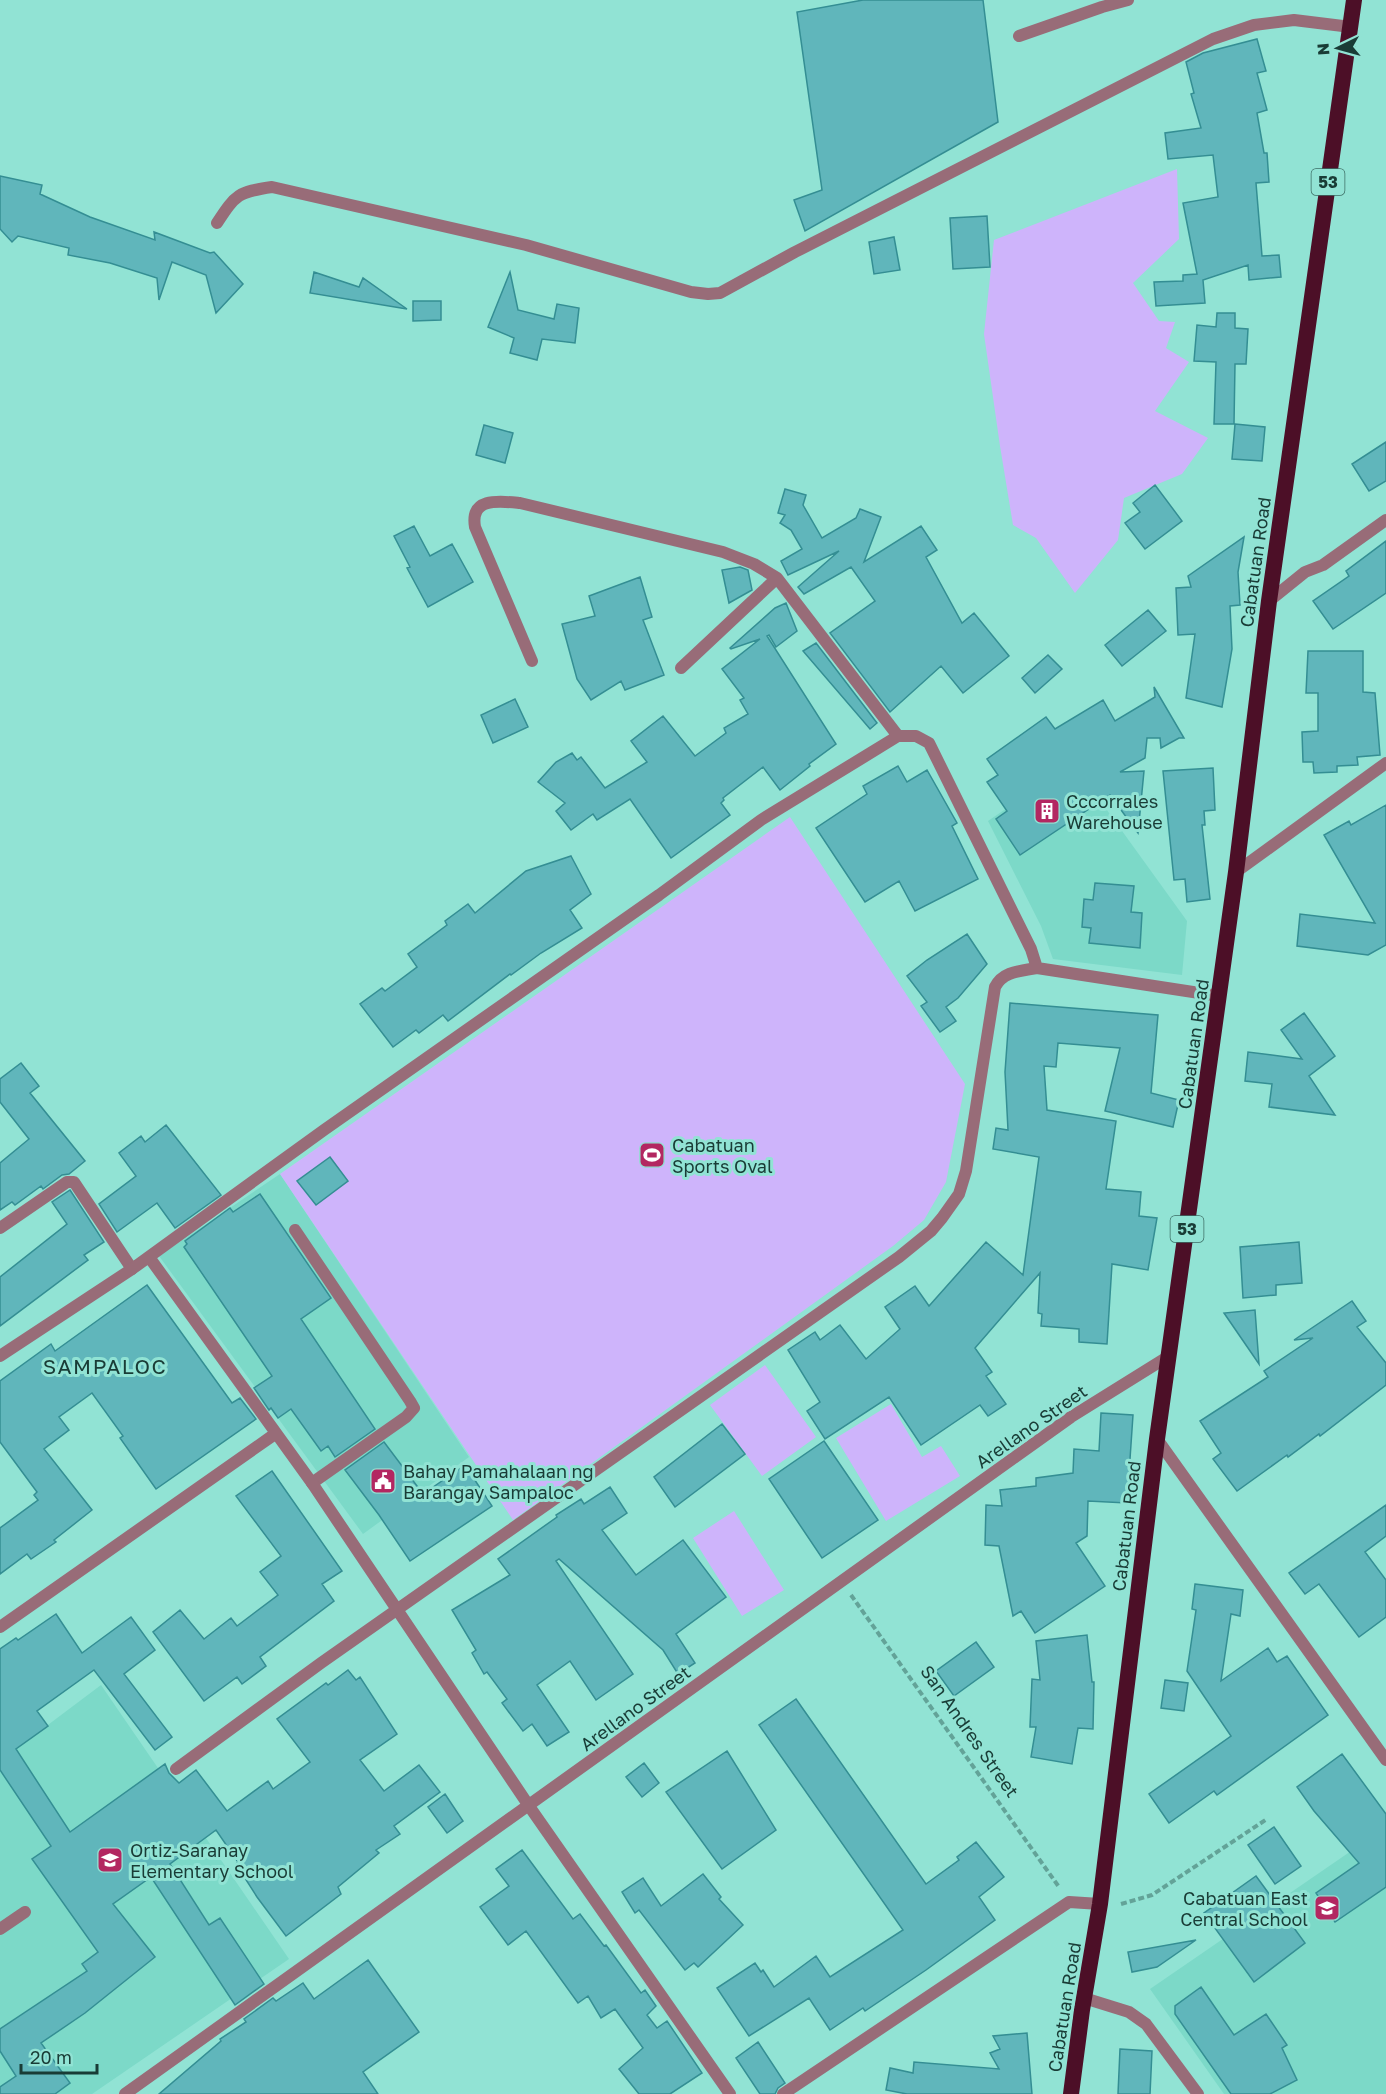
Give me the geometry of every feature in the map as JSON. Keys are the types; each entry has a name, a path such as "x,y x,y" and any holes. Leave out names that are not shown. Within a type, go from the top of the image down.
{"highway":[{"name":"Cabatuan Road","path":"1071,2094 1100,1904 1157,1438 1236,872 1269,601 1354,0"}],"street":[{"path":"1019,36 1128,0"},
{"path":"217,223 232,199 247,191 272,187 526,245 691,292 720,293 795,252 1213,39 1254,25 1294,20 1351,27"},
{"path":"532,661 475,527 473,516 476,509 499,501 520,503 723,552 754,564 777,578 898,736"},
{"path":"1269,601 1305,572 1323,565 1386,519"},
{"path":"681,668 777,578"},
{"path":"0,1356 132,1269 761,820 898,736 916,736 929,743 1031,948 1037,968"},
{"path":"1236,872 1386,764"},
{"path":"176,1769 899,1257 931,1231 959,1194 966,1171 995,987 999,978 1037,968 1219,996"},
{"path":"0,1228 67,1182 74,1182 132,1269"},
{"path":"295,1230 414,1408 406,1417 312,1483"},
{"path":"149,1257 312,1483 529,1806 730,2094"},
{"name":"Arellano Street","path":"125,2094 1071,1417 1169,1356"},
{"path":"0,1627 275,1434"},
{"path":"1157,1438 1386,1760"},
{"path":"783,2094 1069,1902 1100,1904"},
{"path":"0,1929 25,1912"},
{"path":"1084,1998 1129,2012 1146,2024 1198,2094"}],"path":[{"name":"San Andres Street","path":"842,1582 1069,1902"},
{"path":"1100,1904 1125,1903 1152,1895 1267,1819"}],"shaded area":[{"path":"1177,169 1179,239 1133,283 1159,321 1175,322 1166,348 1189,362 1155,411 1208,438 1182,474 1124,498 1118,540 1075,593 1036,538 1013,525 984,334 994,240"},
{"path":"1073,763 1187,921 1182,975 1053,959 1041,926 988,821"},
{"name":"Cabatuan Sports Oval","path":"790,817 965,1084 946,1182 924,1220 893,1246 513,1520 280,1174"},
{"path":"280,1174 469,1457 363,1534 159,1256"},
{"path":"765,1365 816,1437 762,1476 710,1405"},
{"path":"891,1404 922,1457 941,1446 960,1476 886,1521 836,1438"},
{"path":"734,1511 784,1590 742,1616 693,1538"},
{"name":"Ortiz-Saranay Elementary School","path":"101,1685 289,1959 92,2094 0,2094 0,1761"},
{"name":"Cabatuan East Central School","path":"1386,1827 1386,2094 1224,2094 1150,1989"}],"building":[{"path":"863,0 983,0 998,122 805,231 794,200 822,190 797,12"},
{"path":"1257,39 1266,71 1257,73 1267,110 1257,113 1264,153 1267,153 1269,182 1256,183 1262,256 1279,255 1281,277 1249,280 1248,265 1203,280 1205,303 1156,306 1154,282 1183,281 1183,275 1197,274 1183,203 1218,197 1213,155 1168,159 1165,133 1201,128 1191,94 1194,93 1186,62 1203,53"},
{"path":"0,176 42,185 40,194 90,217 155,240 154,232 210,253 214,252 243,284 216,313 206,275 172,262 159,300 157,278 110,263 68,255 69,248 18,236 12,242 0,229"},
{"path":"987,216 990,267 953,269 950,218"},
{"path":"894,237 900,270 874,274 869,242"},
{"path":"314,272 359,287 363,278 407,309 310,293"},
{"path":"510,272 518,310 554,319 557,304 579,308 575,343 542,339 537,360 510,353 514,338 488,327"},
{"path":"413,301 441,301 441,320 413,321"},
{"path":"1217,313 1235,313 1235,328 1248,329 1246,364 1235,364 1234,424 1214,424 1216,362 1194,361 1197,325 1216,327"},
{"path":"1235,424 1265,427 1262,461 1232,459"},
{"path":"484,425 513,433 505,463 476,455"},
{"path":"1386,442 1386,481 1369,491 1352,464"},
{"path":"1155,485 1182,521 1145,549 1125,523 1140,512 1133,503"},
{"path":"785,489 806,495 803,505 822,538 856,518 860,509 881,517 864,562 921,526 937,550 926,557 962,623 974,613 1009,656 963,693 941,666 890,712 830,633 875,601 851,567 804,594 798,587 839,551 788,575 781,561 802,549 791,530 780,523 785,515 778,513"},
{"path":"414,526 430,556 452,544 473,582 428,607 407,568 410,567 394,536"},
{"path":"1244,537 1238,572 1240,605 1230,606 1232,649 1222,707 1186,698 1195,634 1178,635 1176,588 1191,587 1188,576"},
{"path":"1386,541 1386,593 1333,629 1313,601 1349,576 1346,571"},
{"path":"740,567 748,570 752,590 729,603 722,570"},
{"path":"640,577 652,617 643,620 664,675 625,690 621,681 591,700 577,679 562,624 595,616 589,596"},
{"path":"786,603 797,631 776,647 769,635 767,636 836,744 780,790 763,767 723,798 721,803 730,815 671,858 630,799 597,820 593,814 571,830 556,811 565,803 538,782 556,762 572,753 577,760 581,757 605,788 647,762 631,741 663,716 695,756 726,733 724,728 748,714 740,700 744,698 722,669 760,639 730,648 775,608"},
{"path":"1148,610 1166,631 1122,666 1105,645"},
{"path":"816,643 877,723 870,729 803,651"},
{"path":"1308,651 1363,651 1363,692 1375,693 1380,755 1357,757 1358,765 1337,766 1337,772 1314,773 1313,762 1303,762 1302,732 1318,731 1318,693 1306,693"},
{"path":"1048,655 1062,669 1035,693 1022,678"},
{"path":"1154,687 1184,738 1179,738 1161,748 1160,738 1147,738 1145,758 1120,772 1144,771 1138,833 1110,795 1020,855 996,819 1007,811 987,782 998,775 987,759 1046,717 1055,729 1103,700 1115,721 1155,697"},
{"path":"515,699 528,727 493,743 481,715"},
{"path":"898,766 907,782 927,770 957,823 952,826 978,879 915,911 899,881 865,902 816,828 867,794 863,786"},
{"path":"1213,768 1215,810 1204,811 1205,825 1202,825 1210,899 1187,902 1185,879 1174,880 1163,771"},
{"path":"1386,805 1386,945 1368,955 1297,946 1300,914 1375,923 1324,835 1349,821 1351,825"},
{"path":"571,856 591,894 570,910 582,928 510,974 448,1021 443,1015 419,1033 416,1030 393,1047 360,1004 382,988 385,991 417,967 408,954 447,925 445,921 468,904 475,913 526,871"},
{"path":"1095,883 1134,886 1131,912 1142,913 1140,948 1089,943 1091,928 1082,927 1084,899 1093,900"},
{"path":"967,934 987,964 958,998 946,1007 956,1021 940,1032 921,1006 927,1002 907,976"},
{"path":"1010,1003 1158,1015 1151,1093 1179,1100 1173,1127 1105,1111 1120,1048 1058,1043 1056,1067 1044,1066 1047,1110 1116,1121 1106,1189 1141,1192 1139,1216 1157,1218 1148,1270 1112,1264 1107,1344 1079,1342 1079,1329 1041,1326 1042,1314 1038,1313 1040,1273 975,1348 992,1372 986,1376 1006,1404 988,1416 980,1405 921,1445 889,1397 825,1439 807,1411 820,1402 788,1350 815,1332 820,1340 840,1325 866,1359 900,1329 885,1307 915,1286 929,1306 986,1242 1023,1275 1039,1157 993,1149 996,1128 1008,1130 1005,1072"},
{"path":"1304,1013 1335,1056 1309,1076 1335,1115 1269,1107 1272,1084 1245,1081 1248,1052 1302,1059 1281,1030"},
{"path":"21,1063 39,1086 30,1093 85,1161 69,1174 62,1175 43,1189 41,1186 15,1205 12,1202 0,1210 0,1163 29,1139 0,1102 0,1079"},
{"path":"166,1125 221,1195 175,1228 157,1203 117,1232 99,1204 136,1176 119,1153 141,1136 145,1142"},
{"path":"330,1157 348,1181 316,1205 297,1181"},
{"path":"70,1190 104,1242 84,1255 88,1260 0,1326 0,1277 67,1224 52,1202"},
{"path":"260,1194 331,1298 301,1319 375,1429 335,1457 328,1446 321,1451 291,1409 278,1418 271,1408 269,1410 254,1388 272,1376 184,1247 187,1244 185,1241 230,1208 233,1212"},
{"path":"1299,1242 1302,1283 1276,1285 1276,1295 1243,1298 1240,1247"},
{"path":"147,1285 232,1403 240,1398 256,1419 156,1489 120,1438 123,1436 92,1393 59,1417 69,1430 44,1449 92,1510 54,1540 56,1542 31,1559 27,1554 0,1574 0,1528 38,1500 34,1495 37,1492 0,1442 0,1381 51,1344 55,1351"},
{"path":"1352,1301 1366,1321 1357,1327 1386,1363 1386,1385 1320,1436 1319,1434 1288,1457 1287,1455 1237,1491 1213,1459 1221,1453 1200,1421 1268,1377 1264,1371 1313,1338 1294,1340"},
{"path":"1255,1310 1259,1364 1224,1313"},
{"path":"1101,1413 1133,1415 1127,1503 1088,1501 1087,1536 1076,1543 1105,1586 1035,1633 1021,1611 1013,1616 999,1546 985,1545 986,1505 1002,1506 1000,1490 1036,1486 1036,1478 1073,1473 1074,1449 1099,1451"},
{"path":"722,1424 745,1454 675,1507 654,1477"},
{"path":"824,1441 878,1520 822,1558 769,1479"},
{"path":"384,1442 423,1494 465,1465 492,1506 410,1561 345,1470"},
{"path":"272,1471 342,1571 322,1584 334,1601 260,1657 266,1666 242,1684 237,1677 204,1701 153,1632 180,1610 204,1639 231,1618 237,1626 278,1595 260,1572 281,1556 236,1496"},
{"path":"610,1487 627,1513 602,1530 636,1575 683,1540 726,1597 676,1634 695,1663 678,1674 663,1650 559,1559 556,1561 633,1674 596,1700 570,1661 537,1685 569,1732 547,1746 532,1724 523,1731 502,1703 507,1699 487,1672 484,1674 472,1653 476,1650 452,1610 510,1575 498,1559 557,1517 556,1515 581,1499 584,1504"},
{"path":"1386,1505 1386,1536 1365,1552 1386,1580 1386,1617 1359,1637 1319,1584 1305,1594 1289,1573"},
{"path":"1195,1584 1243,1590 1240,1616 1231,1614 1221,1681 1268,1648 1277,1662 1287,1656 1328,1715 1217,1795 1214,1791 1169,1823 1149,1794 1231,1736 1187,1671 1196,1610 1192,1609"},
{"path":"56,1614 82,1653 131,1617 155,1650 124,1674 172,1737 155,1750 94,1670 37,1711 48,1726 16,1749 70,1832 165,1764 169,1773 179,1783 196,1770 227,1811 268,1781 273,1789 310,1762 277,1719 348,1670 356,1680 360,1677 397,1734 360,1760 384,1791 419,1765 440,1792 394,1826 400,1834 376,1850 379,1853 338,1887 341,1894 286,1936 257,1897 236,1864 238,1862 216,1830 170,1864 209,1925 220,1918 264,1984 235,2005 151,1877 113,1904 155,1957 85,2013 41,2043 70,2083 55,2094 0,2094 0,2087 16,2076 0,2051 0,2029 87,1971 82,1964 98,1952 32,1859 51,1846 0,1770 0,1649 16,1638 18,1640"},
{"path":"1087,1635 1092,1682 1094,1682 1093,1729 1078,1728 1072,1764 1031,1757 1036,1727 1030,1727 1032,1679 1040,1680 1036,1641"},
{"path":"976,1642 994,1667 954,1696 936,1671"},
{"path":"1165,1680 1188,1683 1184,1711 1161,1708"},
{"path":"796,1699 926,1884 959,1860 957,1857 976,1842 1004,1877 979,1897 995,1920 865,2011 863,2008 830,2030 809,1998 749,2036 717,1988 755,1963 761,1972 763,1970 774,1987 816,1956 830,1977 903,1930 759,1725"},
{"path":"727,1751 776,1830 722,1869 666,1792"},
{"path":"1342,1754 1386,1814 1386,1887 1335,1922 1316,1893 1359,1863 1314,1811 1297,1787"},
{"path":"644,1763 659,1783 642,1797 626,1777"},
{"path":"445,1794 463,1821 447,1833 428,1807"},
{"path":"1274,1827 1301,1866 1275,1884 1248,1845"},
{"path":"522,1850 573,1919 580,1914 641,1993 645,1990 656,2006 647,2015 657,2028 667,2021 702,2073 670,2094 639,2094 619,2069 643,2048 615,2009 601,2018 588,1996 578,2003 526,1931 508,1945 480,1907 509,1886 496,1869"},
{"path":"703,1874 721,1897 719,1899 743,1925 698,1967 694,1963 685,1970 639,1910 635,1913 622,1892 643,1878 661,1906"},
{"path":"1256,1876 1305,1943 1254,1982 1204,1913"},
{"path":"1196,1940 1157,1967 1132,1972 1128,1952"},
{"path":"368,1960 419,2032 363,2072 378,2094 159,2094 221,2041 220,2039 246,2022 244,2019 273,1998 276,2001 303,1983 314,1999"},
{"path":"1201,1987 1234,2035 1266,2014 1287,2045 1282,2048 1297,2080 1270,2094 1231,2094 1175,2014 1175,2006"},
{"path":"1027,2033 1032,2094 907,2094 886,2090 890,2068 913,2073 914,2062 999,2069 990,2053 1000,2049 993,2036"},
{"path":"758,2042 785,2083 778,2088 775,2094 760,2094 736,2058"},
{"path":"1120,2049 1152,2051 1150,2094 1118,2094"}],"place":[{"name":"Cccorrales Warehouse","path":"1047,811"},
{"name":"Cabatuan Sports Oval","path":"652,1155"},
{"name":"Bahay Pamahalaan ng Barangay Sampaloc","path":"383,1481"},
{"name":"Ortiz-Saranay Elementary School","path":"110,1860"},
{"name":"Cabatuan East Central School","path":"1327,1908"}],"district":[{"name":"SAMPALOC","path":"105,1366"}]}
